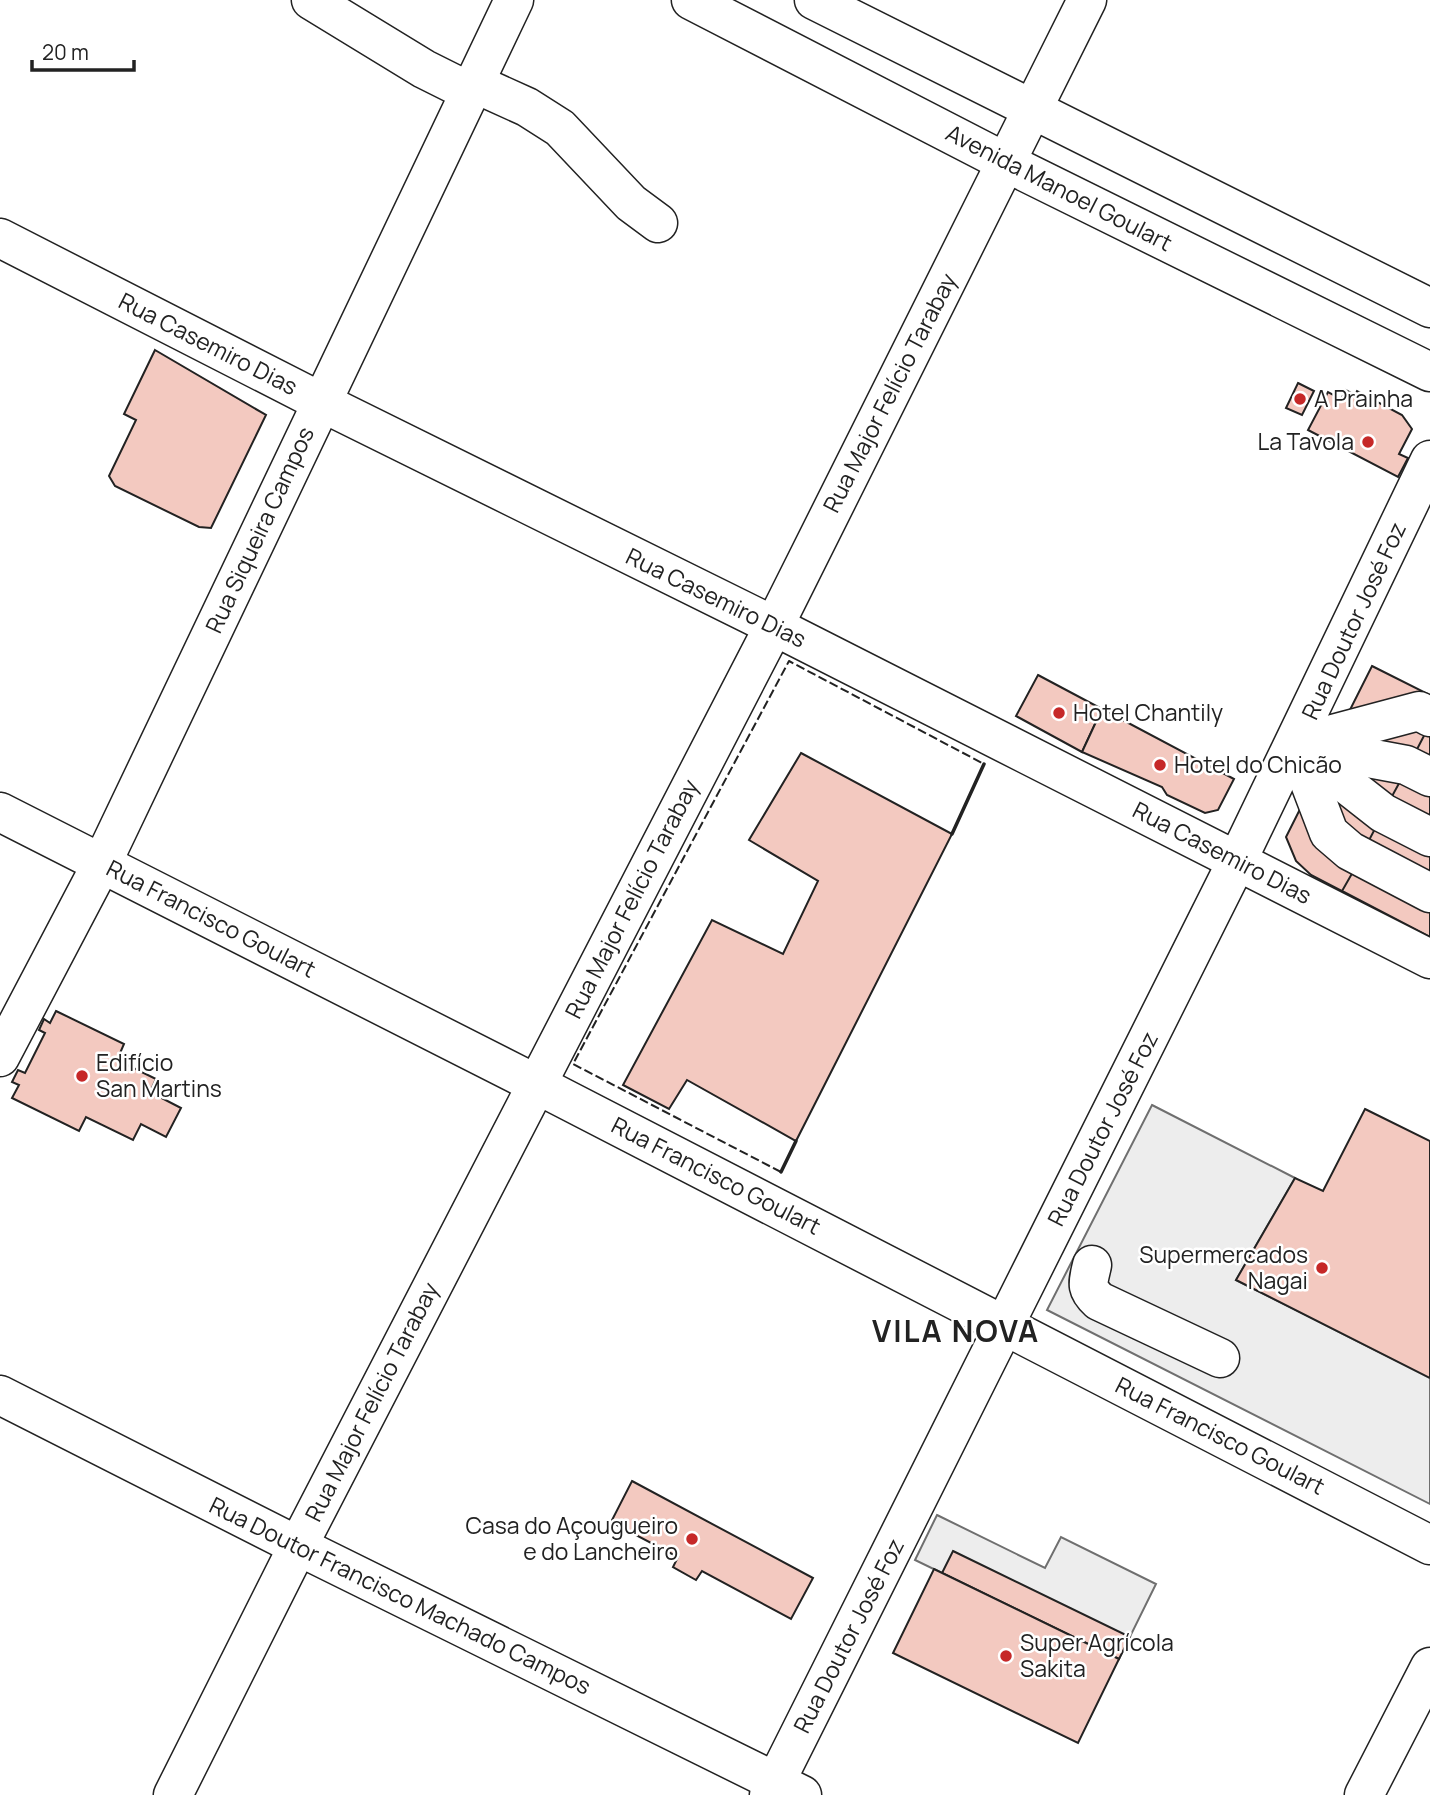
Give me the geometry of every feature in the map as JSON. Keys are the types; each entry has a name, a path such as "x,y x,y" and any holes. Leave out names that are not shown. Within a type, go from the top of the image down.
{"street":[{"path":"311,0 424,69 527,107 560,128 631,203 658,223"},
{"name":"Rua Siqueira Campos","path":"0,1057 102,863 514,0"},
{"name":"Avenida Manoel Goulart","path":"691,0 1005,162 1430,372"},
{"path":"814,0 1430,308"},
{"name":"Rua Major Felício Tarabay","path":"173,1795 298,1546 774,626 1087,0"},
{"name":"Rua Casemiro Dias","path":"0,238 1430,959"},
{"name":"Rua Doutor José Foz","path":"782,1791 1005,1325 1295,744 1430,460"},
{"path":"1295,744 1419,711 1430,717"},
{"path":"1295,744 1406,765 1430,778"},
{"path":"1295,744 1383,813 1430,837"},
{"path":"1295,744 1329,833 1350,851 1430,893"},
{"name":"Rua Francisco Goulart","path":"0,812 536,1084 1430,1545"},
{"path":"1092,1265 1089,1292 1099,1301 1220,1358"},
{"name":"Rua Doutor Francisco Machado Campos","path":"0,1395 782,1791"},
{"path":"1364,1795 1430,1667"}],"shaded area":[{"path":"1152,1105 1295,1178 1236,1280 1430,1378 1430,1504 1047,1310"},
{"path":"937,1515 1045,1568 1061,1537 1156,1584 1119,1659 915,1560"}],"building":[{"path":"155,350 266,415 211,528 199,527 115,486 109,476 136,420 124,414"},
{"name":"A Prainha","path":"1298,383 1314,391 1302,415 1286,408"},
{"name":"La Tavola","path":"1346,390 1355,395 1357,391 1402,415 1412,429 1399,454 1408,458 1398,477 1308,430 1328,392 1341,399"},
{"path":"1372,666 1430,695 1430,937 1311,875 1296,861 1286,837"},
{"name":"Hotel Chantily","path":"1038,675 1102,709 1082,752 1016,716"},
{"name":"Hotel do Chicão","path":"1102,709 1234,779 1218,810 1205,813 1167,795 1162,787 1082,752"},
{"path":"1427,730 1430,732 1430,761 1415,753"},
{"path":"801,753 952,834 796,1141 687,1080 669,1109 623,1085 712,920 783,954 818,881 749,840"},
{"path":"1403,776 1430,790 1430,818 1391,798"},
{"path":"1378,823 1430,850 1430,877 1367,844"},
{"path":"1354,870 1430,909 1430,937 1342,891"},
{"name":"Edifício San Martins","path":"56,1011 124,1044 117,1060 156,1079 150,1092 181,1108 166,1137 141,1124 133,1140 86,1117 79,1131 12,1098 19,1085 12,1082 18,1070 25,1073 45,1033 39,1030 44,1019 50,1023"},
{"path":"1365,1109 1430,1141 1430,1378 1236,1280 1295,1178 1323,1191"},
{"name":"Casa do Açougueiro e do Lancheiro","path":"632,1481 813,1578 791,1619 702,1571 696,1580 673,1567 678,1557 611,1522"},
{"path":"953,1551 1130,1637 1119,1659 942,1573"},
{"name":"Super Agrícola Sakita","path":"934,1569 1119,1659 1078,1743 893,1653"}],"fence":[{"path":"781,1172 573,1064 789,661 984,764"}],"wall":[{"path":"952,834 984,764"},
{"path":"781,1172 796,1141"}],"place":[{"name":"A Prainha","path":"1300,399"},
{"name":"La Tavola","path":"1368,442"},
{"name":"Hotel Chantily","path":"1059,713"},
{"name":"Hotel do Chicão","path":"1160,765"},
{"name":"Edifício San Martins","path":"82,1076"},
{"name":"Supermercados Nagai","path":"1322,1268"},
{"name":"Casa do Açougueiro e do Lancheiro","path":"692,1539"},
{"name":"Super Agrícola Sakita","path":"1006,1656"}],"district":[{"name":"VILA NOVA","path":"956,1332"}]}
